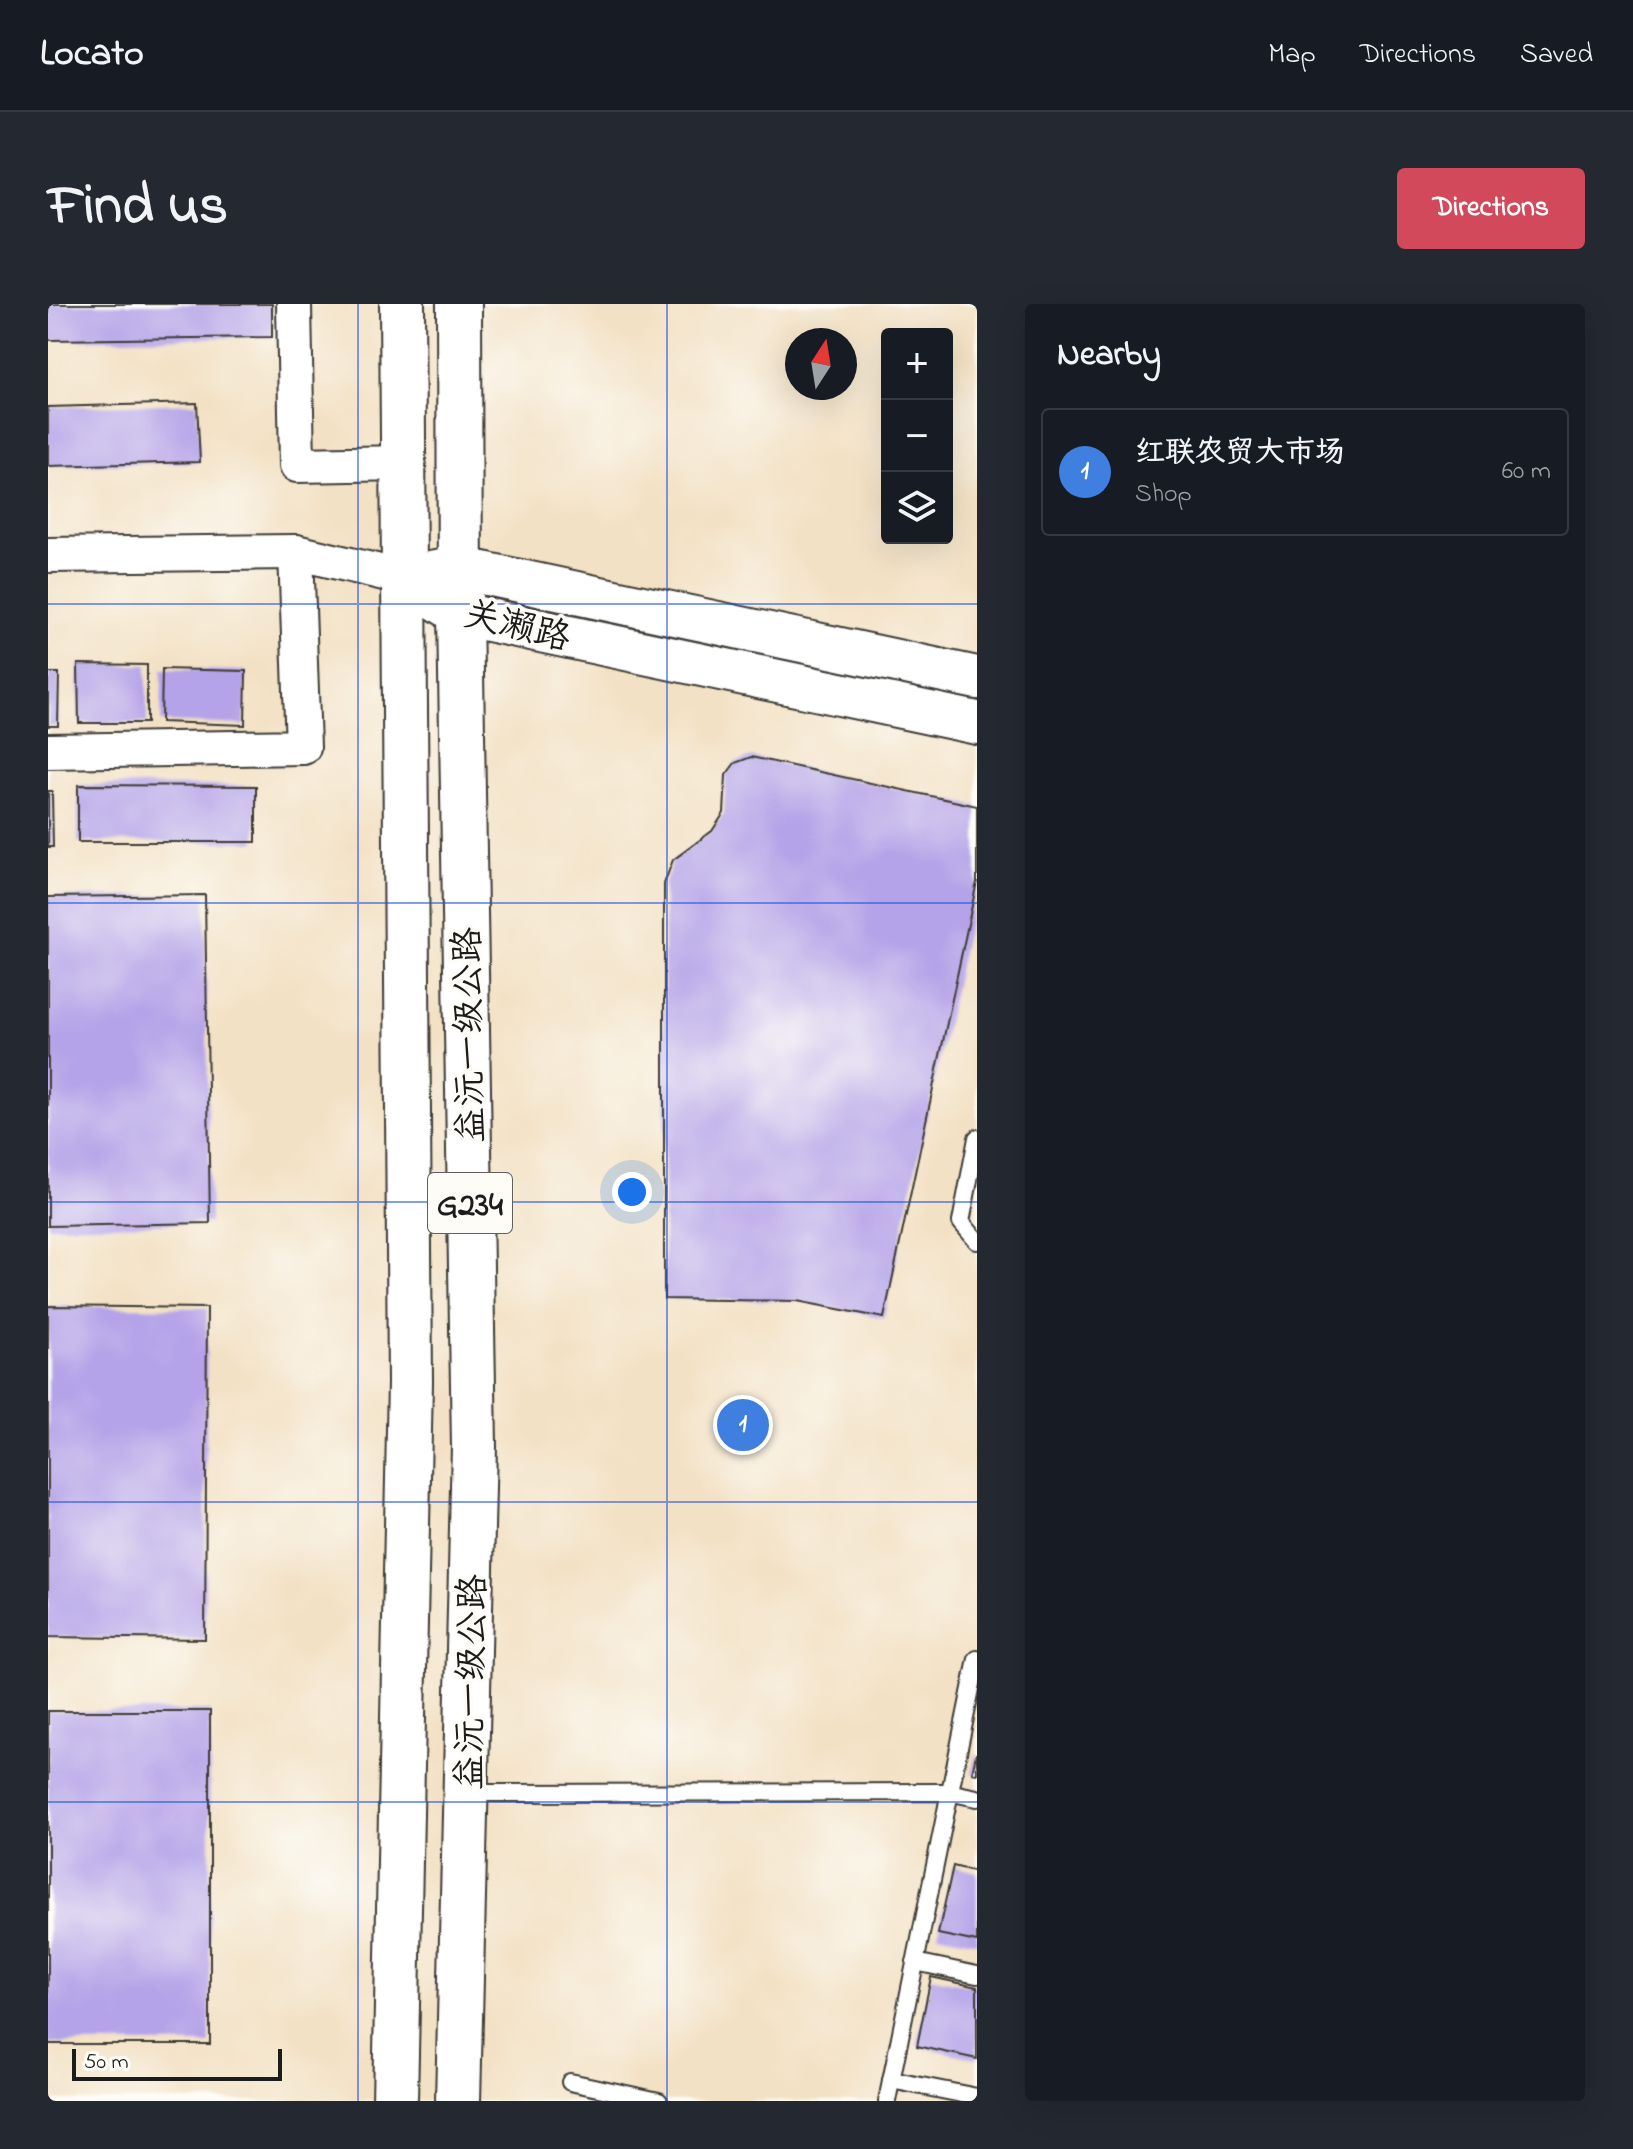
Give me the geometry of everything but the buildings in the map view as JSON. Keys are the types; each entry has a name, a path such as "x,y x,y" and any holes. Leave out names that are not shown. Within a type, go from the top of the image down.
{"highway":[{"name":"益沅一级公路","path":"395,2101 410,1382 402,304"},
{"name":"益沅一级公路","path":"458,2101 474,1446 459,568 459,304"}],"street":[{"path":"294,304 297,465 404,463"},
{"path":"48,751 303,747 296,552"},
{"path":"48,555 296,552 405,578"},
{"name":"关濑路","path":"405,578 459,568 977,678"},
{"name":"关濑路","path":"405,578 460,614 977,723"}],"lane":[{"path":"977,1138 961,1222 977,1241"},
{"path":"887,2101 948,1792 974,1688 977,1659"},
{"path":"466,1793 948,1792 977,1798"},
{"path":"915,1962 977,1975"},
{"path":"891,2080 977,2097"},
{"path":"570,2082 659,2101"}],"place":[{"name":"红联农贸大市场","path":"743,1425"}]}
